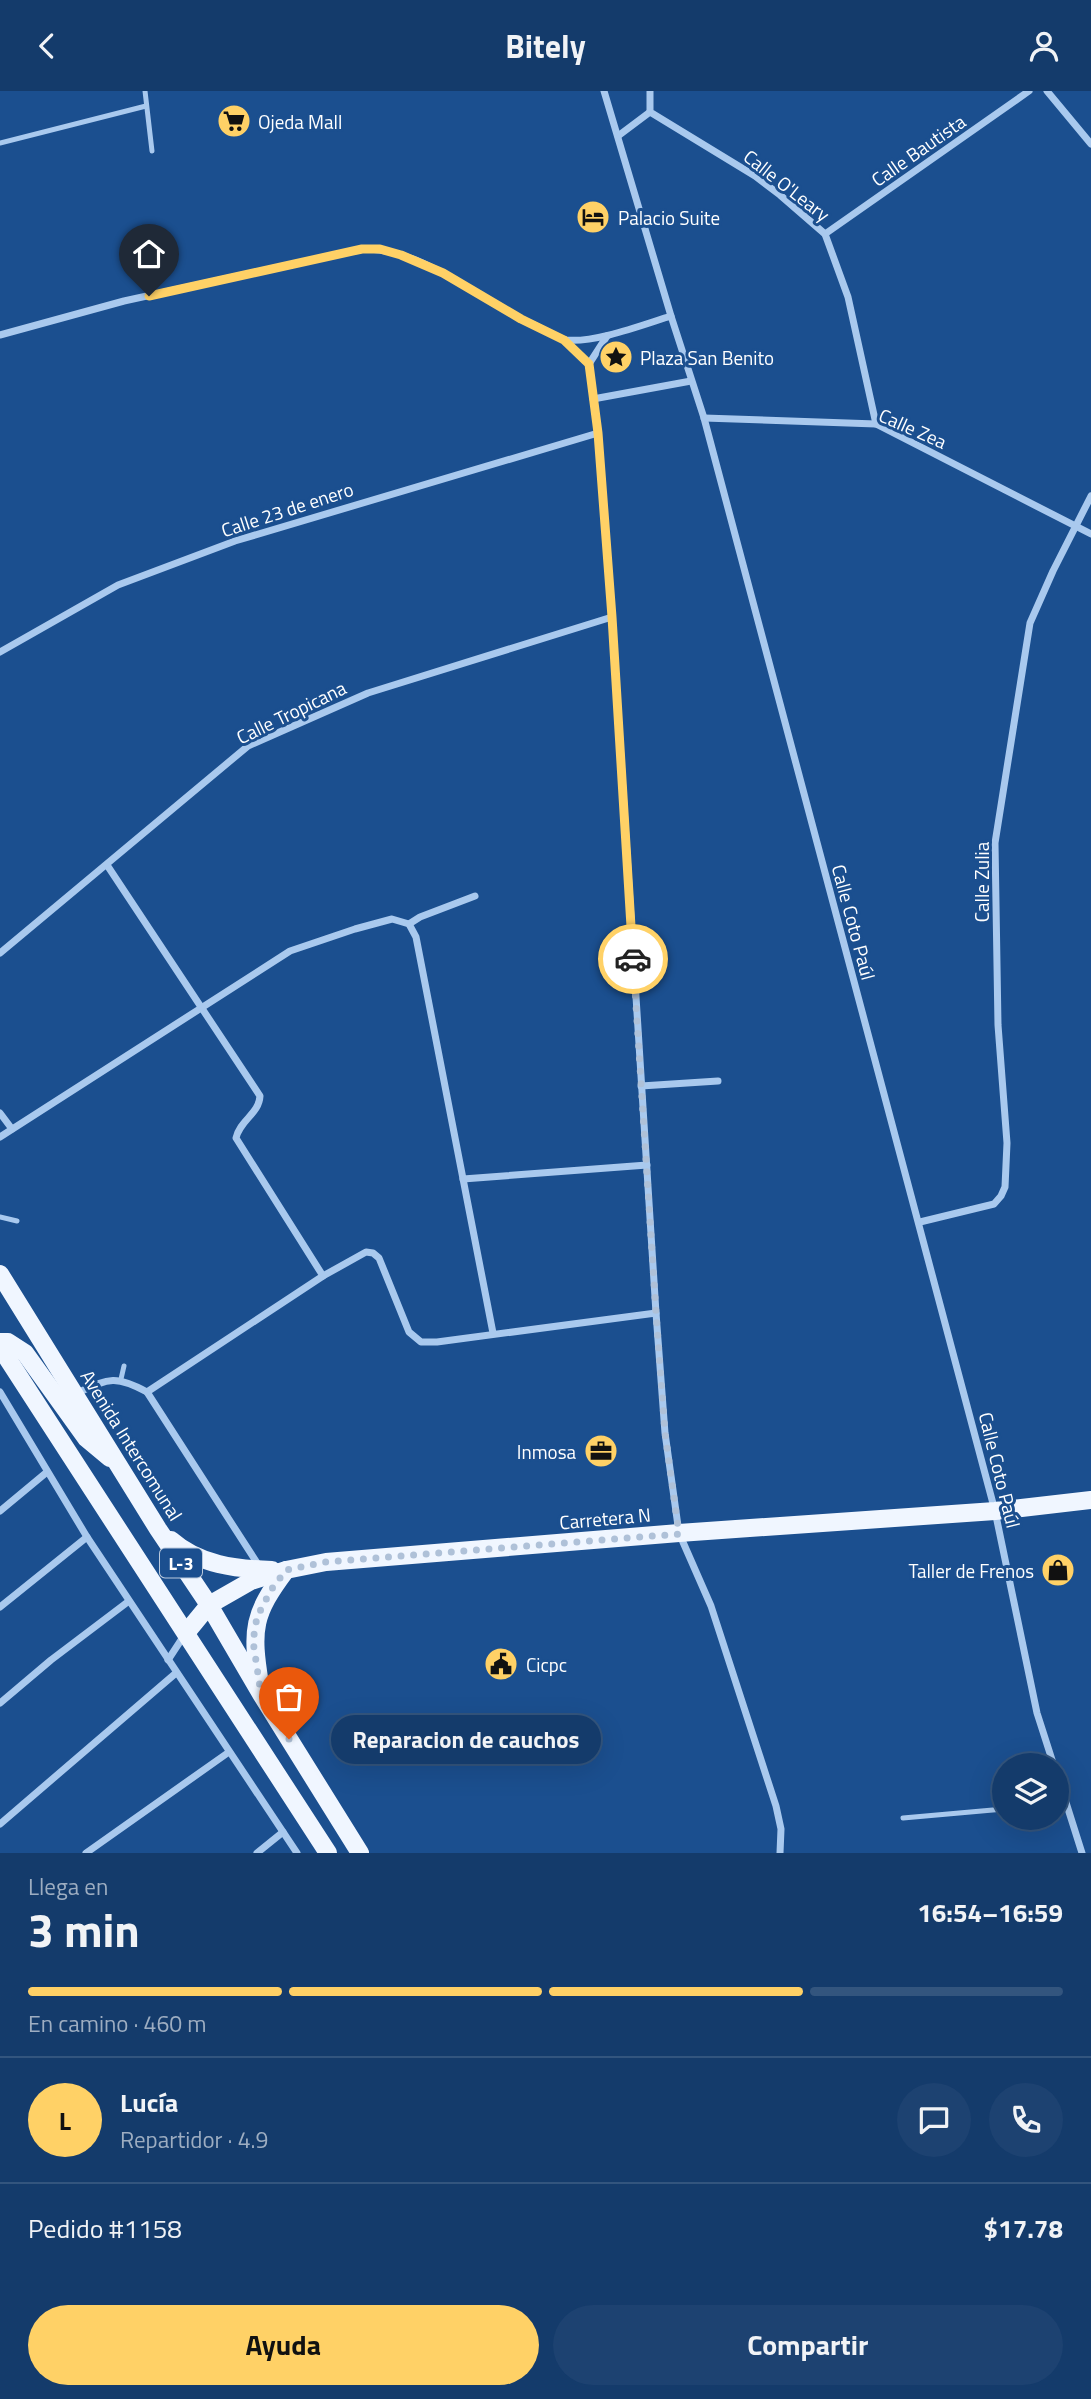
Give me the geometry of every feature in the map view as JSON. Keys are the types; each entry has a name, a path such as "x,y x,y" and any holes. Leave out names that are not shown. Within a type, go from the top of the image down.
{"main road":[{"name":"Avenida Intercomunal","path":"0,1274 158,1529 209,1605 360,1853"},
{"path":"0,1344 8,1342 26,1353 86,1438 118,1464"},
{"name":"L-3","path":"0,1344 328,1853"},
{"name":"Carretera N","path":"186,1633 209,1605 251,1581 326,1562 996,1511 1091,1500"},
{"path":"158,1529 202,1561 261,1570 286,1570"},
{"path":"261,1694 253,1641 257,1617 271,1590 286,1570"}],"street":[{"name":"Calle Coto Paúl","path":"604,91 670,316 704,418 920,1222 996,1511 1037,1713 1050,1753"},
{"path":"618,136 650,112 650,91"},
{"name":"Calle Bautista","path":"825,234 1029,91"},
{"path":"1047,91 1091,144"},
{"name":"Calle O'Leary","path":"650,112 764,182 825,234 848,297 876,424"},
{"path":"0,335 124,302 362,249 380,249 443,273 521,319 564,340 589,364"},
{"path":"564,340 607,335 670,316"},
{"path":"607,335 589,364 598,433 612,617 665,1433 679,1534 711,1606 776,1806 781,1829 780,1853"},
{"path":"593,398 691,381"},
{"name":"Calle Zea","path":"704,418 876,424 1091,534"},
{"name":"Calle 23 de enero","path":"0,652 118,585 235,541 598,433"},
{"name":"Calle Zulia","path":"920,1222 994,1203 1005,1187 1007,1143 998,1025 995,843 1030,623 1052,571 1091,496"},
{"name":"Calle Tropicana","path":"0,953 248,746 368,693 612,617"},
{"path":"107,865 260,1096 260,1104 238,1128 236,1138 323,1276"},
{"path":"409,924 420,917 475,896"},
{"path":"0,1137 290,951 391,919 409,924 416,937 493,1333"},
{"path":"641,1086 718,1081"},
{"path":"0,1113 12,1129"},
{"path":"463,1179 647,1165"},
{"path":"147,1392 323,1276 366,1252 379,1258 409,1332 421,1342 656,1313"},
{"path":"75,1394 110,1380 121,1379 147,1392 261,1570"},
{"path":"0,1392 87,1537 297,1853"},
{"path":"0,1511 47,1472"},
{"path":"0,1607 87,1537"},
{"path":"0,1703 129,1601"},
{"path":"168,1660 186,1633"},
{"path":"0,1824 176,1673"},
{"path":"86,1853 229,1752"},
{"path":"1069,1822 1082,1853"},
{"path":"257,1853 284,1832"}],"lane":[{"path":"145,91 152,151"},
{"path":"0,143 146,106"},
{"path":"0,1217 17,1221"},
{"path":"121,1379 124,1366"},
{"path":"903,1818 992,1810"}],"way so far":[{"path":"289,1739 261,1694 253,1641 257,1617 271,1590 286,1570 326,1562 679,1534 665,1433 633,959"}],"place":[{"name":"Ojeda Mall","path":"234,121"},
{"name":"Palacio Suite","path":"593,217"},
{"name":"Plaza San Benito","path":"616,357"},
{"name":"Inmosa","path":"601,1451"},
{"name":"Taller de Frenos","path":"1058,1570"},
{"name":"Cicpc","path":"501,1664"},
{"name":"Reparacion de cauchos","path":"289,1739"}],"route":[{"path":"149,296 362,249 380,249 443,273 521,319 556,335 589,364 598,433 612,617 633,959"}]}
